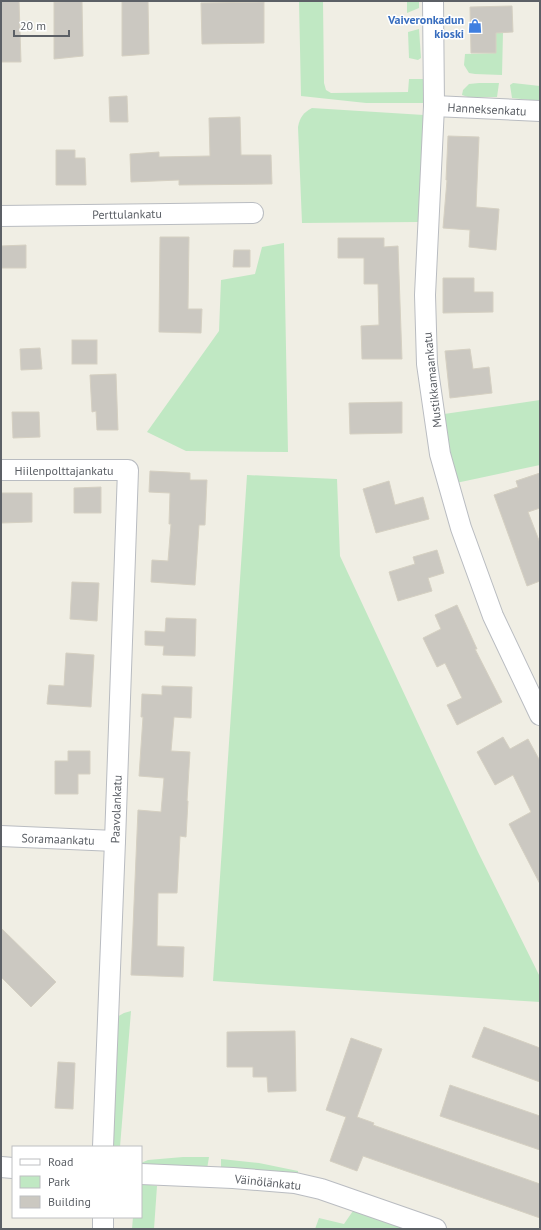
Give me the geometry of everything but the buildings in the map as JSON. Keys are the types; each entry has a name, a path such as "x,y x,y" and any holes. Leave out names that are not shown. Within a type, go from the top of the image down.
{"street":[{"name":"Mustikkamaankatu","path":"433,1 434,106 425,295 427,364 440,454 461,528 494,616 540,716"},
{"name":"Hanneksenkatu","path":"434,106 540,111"},
{"name":"Perttulankatu","path":"1,216 253,212"},
{"name":"Hiilenpolttajankatu","path":"1,470 128,470"},
{"name":"Paavolankatu","path":"102,1146 115,841 128,470"},
{"name":"Soramaankatu","path":"1,836 115,841"},
{"path":"1,1167 12,1168"},
{"name":"Väinölänkatu","path":"142,1174 233,1178 295,1183 321,1189 436,1229"},
{"path":"103,1218 103,1229"}],"green space":[{"path":"299,1 323,1 324,83 326,90 331,93 408,92 409,79 423,79 424,103 366,103 301,96"},
{"path":"407,1 419,1 419,8 407,13"},
{"path":"419,29 421,58 418,60 409,58 408,32"},
{"path":"496,32 503,32 502,75 469,73 464,65 465,54 496,53"},
{"path":"499,83 497,97 468,97 462,95 463,90 469,84"},
{"path":"513,83 540,86 540,101 512,98 510,85"},
{"path":"312,108 424,115 419,222 302,223 298,127 302,116"},
{"path":"284,243 288,452 186,451 147,432 219,331 221,280 255,274 262,247"},
{"path":"540,400 540,465 456,483 450,458 444,414"},
{"path":"247,475 337,479 340,556 478,852 540,977 540,1002 213,981"},
{"path":"131,1011 120,1146 112,1146 115,1018"},
{"path":"183,1157 209,1157 207,1169 142,1165 142,1163 148,1160"},
{"path":"221,1159 259,1163 298,1171 298,1174 221,1170"},
{"path":"142,1184 157,1186 154,1229 132,1229 133,1218 142,1218"},
{"path":"355,1208 410,1229 315,1229 319,1218 344,1224"}],"place":[{"name":"Vaiveronkadun kioski","path":"475,26"}]}
